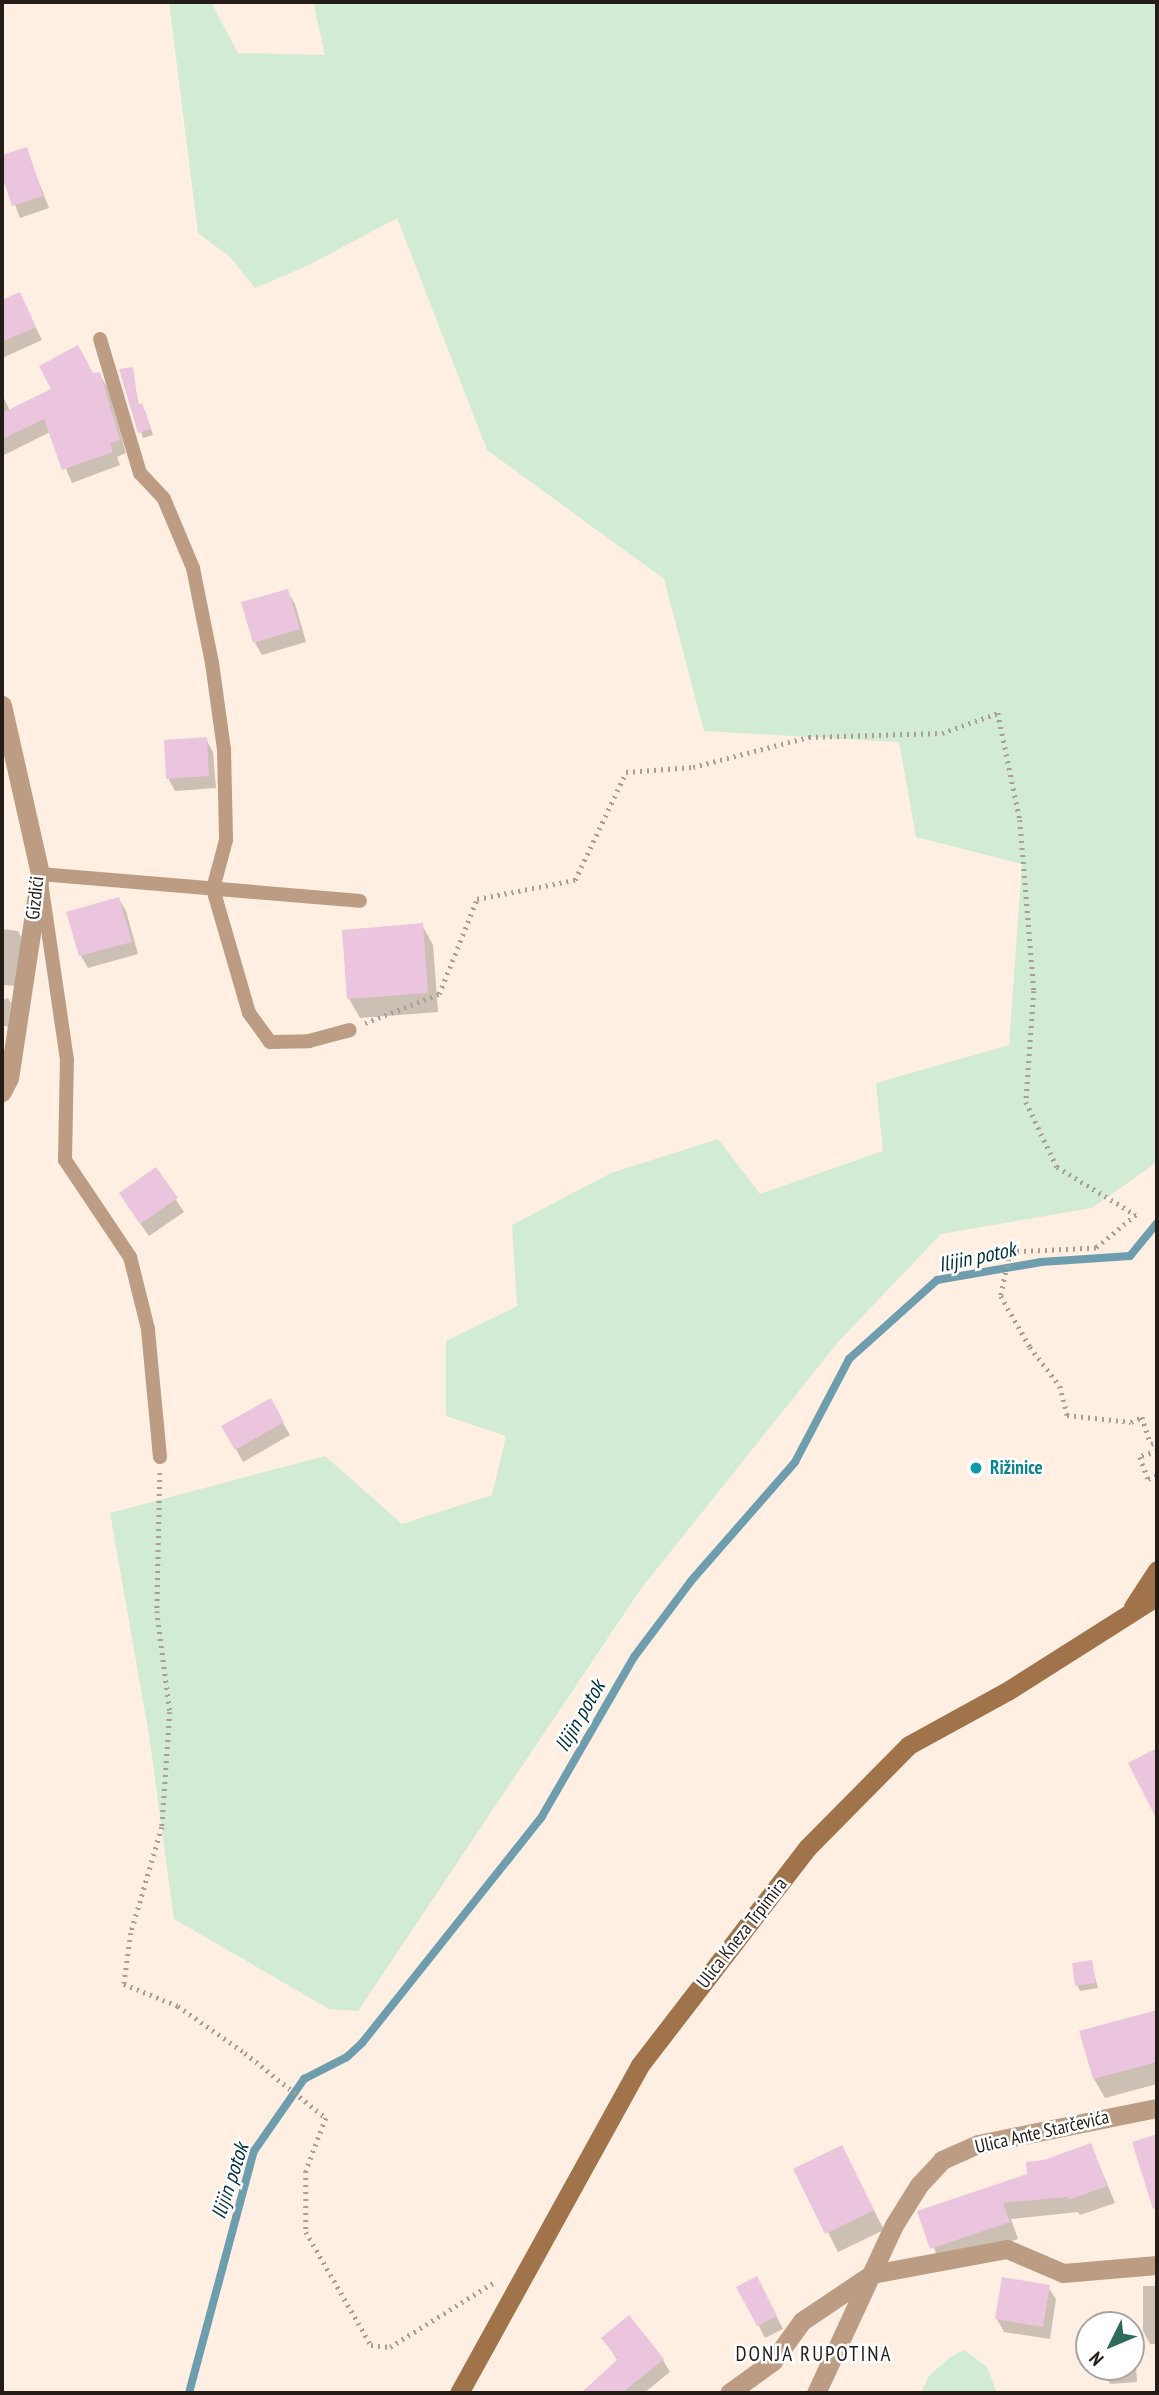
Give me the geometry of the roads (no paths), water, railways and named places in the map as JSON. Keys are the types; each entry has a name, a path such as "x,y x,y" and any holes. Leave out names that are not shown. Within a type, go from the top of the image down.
{"main road":[{"path":"1128,1615 1157,1570"},
{"name":"Ulica Kneza Trpimira","path":"459,2393 640,2065 807,1848 909,1745 1009,1690 1157,1596"}],"street":[{"name":"Gizdići","path":"2,705 40,874 9,1078 2,1092"},
{"name":"Ulica Ante Starčevića","path":"816,2393 894,2225 919,2185 942,2160 978,2144 1157,2108"},
{"path":"729,2393 773,2361 802,2321 872,2274 1007,2249 1063,2273 1157,2265"}],"lane":[{"path":"100,339 140,473 164,499 193,568 212,663 224,749 226,840 213,889 248,1013 270,1042 309,1041 350,1030"},
{"path":"160,1457 148,1329 130,1257 65,1160 67,1060 40,874 360,901"}],"waterway":[{"name":"Ilijin potok","path":"189,2393 254,2151 304,2079 347,2057 362,2043 541,1818 634,1657 691,1581 795,1462 849,1359 937,1280 1041,1262 1130,1256 1157,1223"}],"place":[{"name":"Rižinice","path":"976,1468"}],"district":[{"name":"DONJA RUPOTINA","path":"814,2354"}]}
